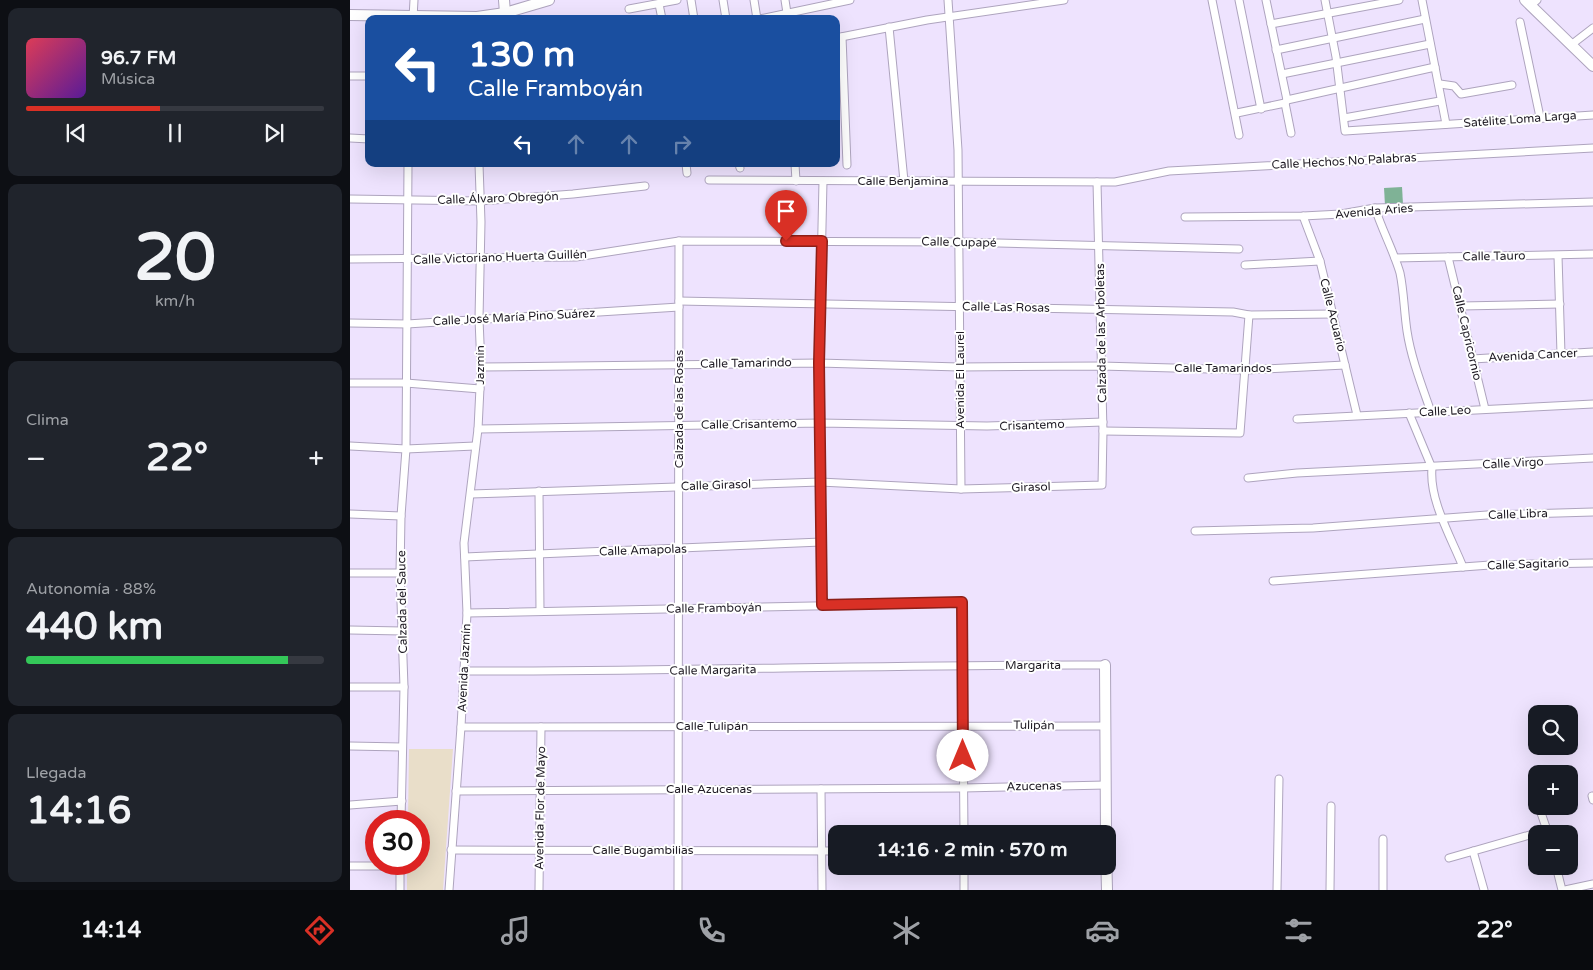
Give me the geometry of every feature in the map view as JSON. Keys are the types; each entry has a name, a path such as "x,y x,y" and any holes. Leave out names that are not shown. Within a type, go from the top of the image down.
{"street":[{"path":"413,15 414,0"},
{"path":"504,0 505,13"},
{"path":"494,15 549,0"},
{"path":"629,9 677,0"},
{"path":"691,0 693,15"},
{"path":"723,0 725,15"},
{"path":"754,0 757,15"},
{"path":"785,0 787,13"},
{"path":"777,15 818,3 847,0"},
{"name":"Avenida El Laurel","path":"948,0 959,181 961,489"},
{"path":"840,37 889,27 1064,0"},
{"path":"1212,0 1237,113 1239,135"},
{"path":"1239,0 1261,109"},
{"path":"1266,0 1282,74 1291,133"},
{"path":"1325,0 1337,64 1344,118 1440,101"},
{"path":"1271,24 1399,0"},
{"path":"1422,0 1440,84 1440,101 1446,124"},
{"path":"1531,2 1593,66"},
{"path":"660,4 661,15"},
{"path":"350,15 365,15"},
{"path":"1276,50 1425,19"},
{"path":"1520,22 1540,117"},
{"path":"889,27 904,181"},
{"path":"1571,45 1593,28"},
{"path":"1282,74 1430,44"},
{"path":"840,53 847,165"},
{"path":"1237,113 1261,109 1286,101 1435,67"},
{"path":"350,76 365,76"},
{"path":"1440,84 1454,86 1461,94 1512,85"},
{"name":"Satélite Loma Larga","path":"1344,118 1345,131 1593,114"},
{"path":"350,138 365,139"},
{"name":"Calle Hechos No Palabras","path":"1097,182 1116,182 1169,171 1593,148"},
{"name":"Calzada del Sauce","path":"402,810 404,687 400,574 401,516 406,449 408,167"},
{"name":"Jazmín","path":"475,446 478,429 481,367 479,319 481,258 479,167"},
{"path":"686,167 687,173"},
{"path":"795,167 796,181"},
{"name":"Calle Benjamina","path":"709,180 1097,182"},
{"path":"822,605 819,363 823,181"},
{"name":"Calzada de las Arboletas","path":"1097,182 1103,422 1102,485"},
{"name":"Calle Álvaro Obregón","path":"350,199 480,201 645,186"},
{"name":"Avenida Aries","path":"1184,217 1304,216 1341,214 1375,208 1593,202"},
{"path":"1375,208 1385,239 1395,258 1404,296 1407,331 1416,370 1431,412"},
{"name":"Calle Acuario","path":"1304,216 1320,262 1334,314 1357,415"},
{"name":"Calle Cupapé","path":"679,241 959,242 1239,249"},
{"name":"Calle Victoriano Huerta Guillén","path":"350,259 407,260 576,256 679,241"},
{"name":"Calzada de las Rosas","path":"678,890 679,241"},
{"name":"Calle Tauro","path":"1395,258 1593,254"},
{"path":"1558,256 1561,354"},
{"name":"Calle Capricornio","path":"1448,257 1485,409"},
{"path":"1245,265 1320,262"},
{"name":"Calle Las Rosas","path":"679,304 821,303 1233,312 1249,316 1334,314"},
{"name":"Calle José María Pino Suárez","path":"350,323 407,324 679,304"},
{"path":"1461,306 1560,304"},
{"path":"1103,431 1240,433 1249,316"},
{"name":"Avenida Cancer","path":"1472,359 1593,352"},
{"name":"Calle Tamarindo","path":"481,367 819,363 959,367 1101,366"},
{"name":"Calle Tamarindos","path":"1101,366 1245,370 1345,365"},
{"path":"350,383 406,383 480,390"},
{"name":"Calle Leo","path":"1297,419 1593,404"},
{"path":"1409,413 1432,468 1436,504 1444,518 1463,567"},
{"name":"Crisantemo","path":"960,425 1103,422"},
{"name":"Calle Crisantemo","path":"478,429 820,423 960,425"},
{"path":"350,446 406,449 475,446"},
{"name":"Avenida Jazmín","path":"449,890 467,613 465,557 468,503 471,494 475,446"},
{"name":"Calle Virgo","path":"1248,478 1297,473 1432,468 1593,458"},
{"name":"Calle Girasol","path":"471,494 820,482 961,489"},
{"name":"Girasol","path":"961,489 1102,485"},
{"path":"539,491 540,611"},
{"name":"Calle Libra","path":"1194,531 1313,528 1444,518 1593,512"},
{"path":"350,514 401,516"},
{"name":"Calle Amapolas","path":"465,557 821,542"},
{"name":"Calle Sagitario","path":"1273,580 1463,567 1593,563"},
{"path":"350,573 400,574"},
{"name":"Calle Framboyán","path":"467,613 962,602 962,664"},
{"path":"350,630 402,631"},
{"path":"962,664 964,825"},
{"name":"Margarita","path":"962,664 1105,665"},
{"name":"Calle Margarita","path":"464,671 678,671 962,664"},
{"path":"1105,665 1106,825"},
{"path":"350,687 404,687"},
{"name":"Calle Tulipán","path":"461,727 963,725"},
{"name":"Tulipán","path":"963,725 1105,726"},
{"name":"Avenida Flor de Mayo","path":"539,890 541,726"},
{"path":"350,746 402,747"},
{"path":"1277,890 1278,779"},
{"name":"Azucenas","path":"963,788 1106,785"},
{"name":"Calle Azucenas","path":"456,791 963,788"},
{"path":"821,789 822,890"},
{"path":"350,804 402,801"},
{"path":"1330,890 1331,806"},
{"path":"1449,858 1528,837"},
{"path":"1383,839 1383,890"},
{"name":"Calle Bugambilias","path":"451,850 828,851"},
{"path":"1473,851 1484,890"},
{"path":"350,866 365,866"},
{"path":"400,875 400,890"},
{"path":"964,875 964,890"},
{"path":"1107,875 1107,890"},
{"path":"1559,875 1564,890 1593,884"}],"shaded area":[{"path":"409,749 453,749 443,890 407,890 407,875 430,875 430,810 408,810"}],"green space":[{"path":"1402,187 1403,204 1385,205 1384,188"}],"route":[{"path":"786,241 822,241 819,363 822,605 962,602 963,756"}]}
